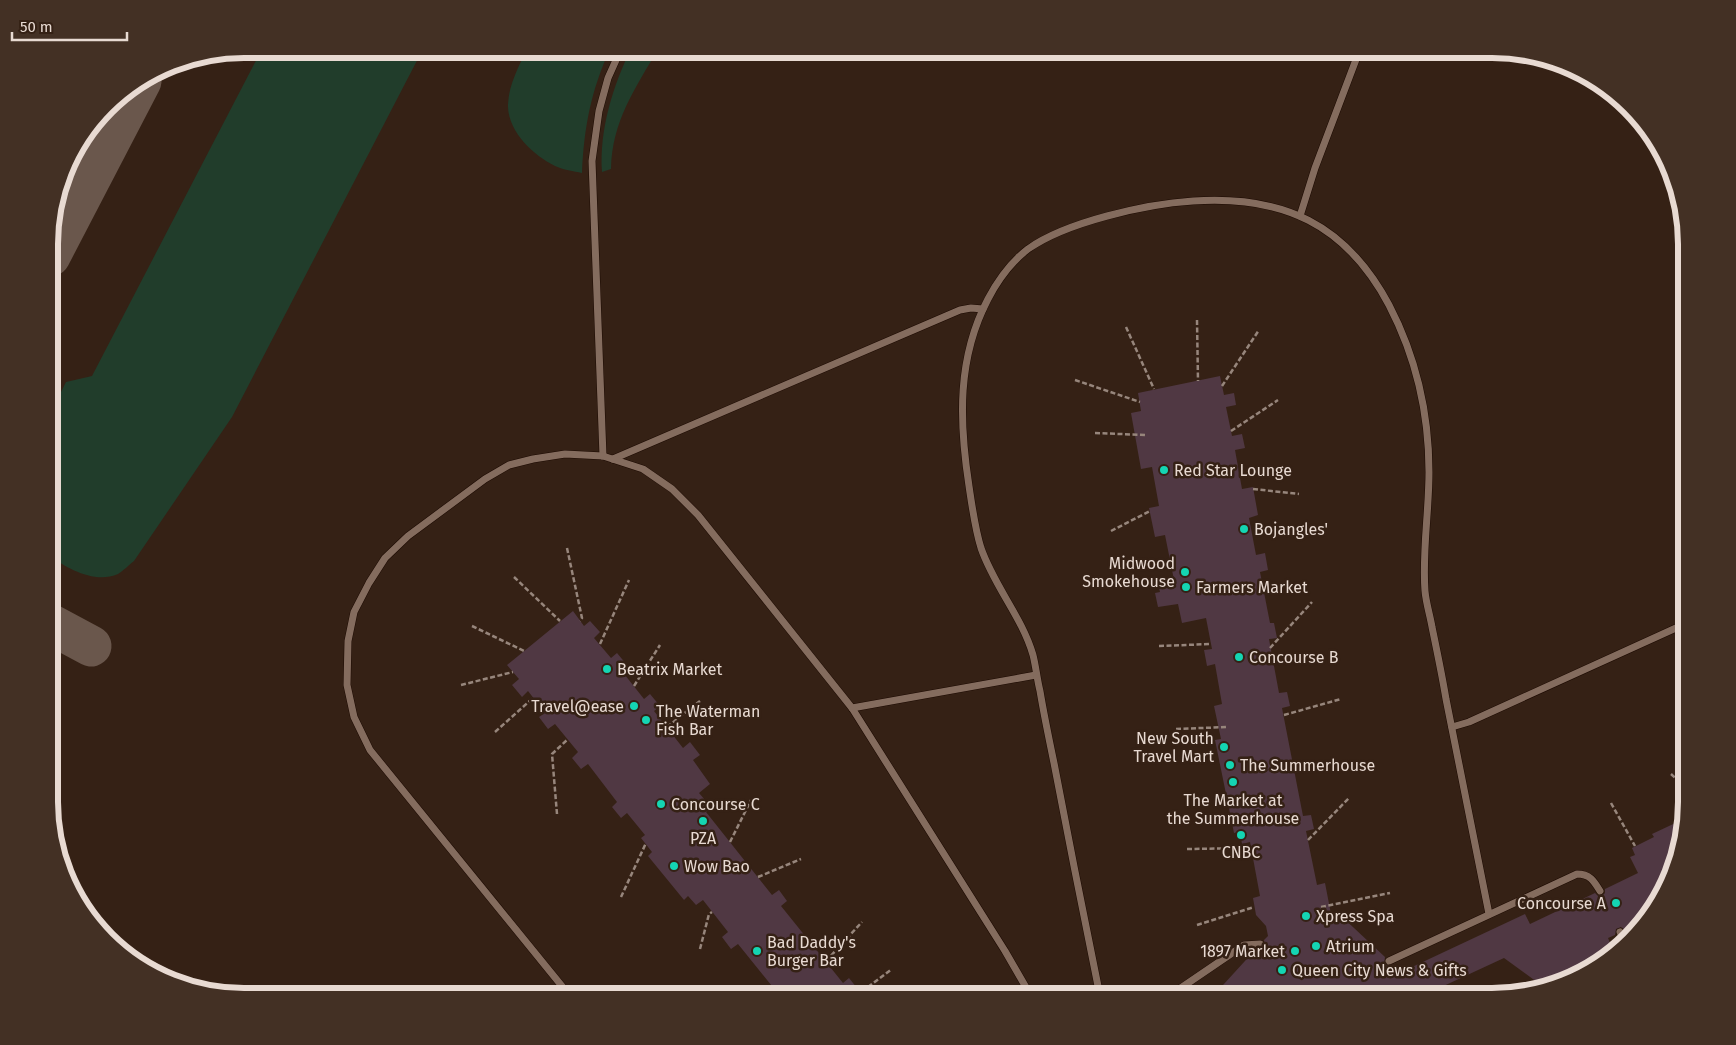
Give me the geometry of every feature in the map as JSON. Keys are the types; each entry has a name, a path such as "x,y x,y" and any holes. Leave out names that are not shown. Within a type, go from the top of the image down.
{"lane":[{"path":"603,456 592,161 599,111 608,78 617,58"},
{"path":"1300,216 1315,168 1357,58"},
{"path":"1098,988 1032,652 981,547 971,499 963,445 961,413 965,365 974,332 983,309 997,283 1010,266 1026,250 1048,237 1115,214 1186,201 1213,200 1242,201 1270,206 1300,216 1324,228 1344,244 1377,285 1390,307 1402,334 1420,388 1426,419 1429,473 1425,592 1489,914"},
{"path":"613,459 960,310 971,308 983,309"},
{"path":"563,988 370,750 354,717 347,684 348,641 354,612 385,558 408,536 485,479 509,465 565,454 603,456 643,469 672,489 698,515 852,708 1006,950 1027,988"},
{"path":"1452,727 1469,722 1678,627"},
{"path":"852,708 1036,675"},
{"path":"1389,961 1577,874 1591,877 1600,891"},
{"path":"1182,988 1244,945 1260,944"}],"path":[{"path":"1197,320 1198,381"},
{"path":"1126,327 1154,389"},
{"path":"1222,386 1259,330"},
{"path":"1075,380 1140,402"},
{"path":"1231,431 1278,400"},
{"path":"1095,433 1145,435"},
{"path":"1253,489 1299,494"},
{"path":"1111,531 1150,511"},
{"path":"567,548 582,618 580,620"},
{"path":"514,577 560,621"},
{"path":"600,644 629,580"},
{"path":"1270,648 1312,602"},
{"path":"472,626 524,651"},
{"path":"1159,646 1210,644"},
{"path":"634,686 660,645"},
{"path":"461,685 513,672"},
{"path":"494,732 533,698"},
{"path":"1284,715 1342,699"},
{"path":"667,727 700,701"},
{"path":"1176,729 1227,727"},
{"path":"557,814 552,754 568,739"},
{"path":"1671,774 1678,780"},
{"path":"1308,840 1349,798"},
{"path":"730,842 751,800"},
{"path":"1611,803 1636,846"},
{"path":"621,897 646,843"},
{"path":"1187,849 1251,848"},
{"path":"758,877 801,859"},
{"path":"1321,906 1390,893"},
{"path":"1197,925 1254,907"},
{"path":"700,949 709,914 712,912"},
{"path":"826,961 862,922"},
{"path":"867,988 892,969"}],"green space":[{"path":"257,58 418,58 232,417 134,561 118,574 109,577 82,574 58,561 58,398 66,382 92,376"},
{"path":"523,58 606,58 590,109 582,173 558,167 547,161 530,149 517,133 512,124 508,104 510,89"},
{"path":"626,58 653,58 633,92 620,120 612,152 611,169 602,172 605,125 613,93"}],"building":[{"name":"Concourse B","path":"1220,376 1224,395 1234,393 1236,405 1226,407 1232,436 1242,434 1245,448 1235,450 1242,489 1253,487 1258,515 1249,518 1256,555 1265,553 1268,570 1260,572 1270,623 1274,623 1277,638 1269,639 1279,693 1287,692 1290,706 1282,708 1303,816 1311,815 1314,829 1306,831 1317,885 1325,883 1331,914 1338,913 1385,957 1384,964 1391,966 1395,975 1525,914 1530,924 1595,893 1598,896 1602,896 1605,893 1605,889 1638,873 1630,857 1635,855 1632,848 1654,837 1652,834 1677,822 1669,861 1654,894 1628,929 1625,930 1621,927 1616,929 1615,935 1608,938 1611,945 1606,949 1586,963 1552,978 1537,982 1504,958 1439,988 1220,988 1255,950 1263,948 1264,940 1268,936 1266,926 1256,915 1253,898 1260,896 1250,842 1242,844 1240,832 1234,833 1215,740 1221,739 1214,706 1222,704 1215,664 1207,666 1204,650 1212,649 1206,618 1182,623 1178,604 1158,607 1155,593 1160,592 1158,583 1174,580 1165,535 1155,537 1149,508 1159,506 1152,467 1141,469 1131,413 1141,411 1138,393"},
{"name":"Concourse C","path":"573,611 584,626 590,621 600,632 594,638 611,658 617,653 627,665 621,670 644,699 650,694 660,706 654,711 683,748 690,742 700,755 693,760 710,784 699,793 711,807 706,812 772,895 779,890 787,901 781,906 843,983 849,978 857,988 774,988 738,944 731,949 722,937 728,932 703,900 696,905 688,896 684,900 648,856 652,852 641,838 645,835 627,813 621,818 612,807 617,802 588,764 581,769 572,758 578,752 555,724 548,729 539,717 545,713 528,691 522,697 512,685 519,679 507,665"}],"taxiway":[{"path":"58,241 135,92"},
{"path":"58,628 91,646"}],"place":[{"name":"Red Star Lounge","path":"1164,470"},
{"name":"Bojangles'","path":"1244,529"},
{"name":"Midwood Smokehouse","path":"1185,572"},
{"name":"Farmers Market","path":"1186,587"},
{"name":"Concourse B","path":"1239,657"},
{"name":"Beatrix Market","path":"607,669"},
{"name":"Travel@ease","path":"634,706"},
{"name":"The Waterman Fish Bar","path":"646,720"},
{"name":"New South Travel Mart","path":"1224,747"},
{"name":"The Summerhouse","path":"1230,765"},
{"name":"The Market at the Summerhouse","path":"1233,782"},
{"name":"Concourse C","path":"661,804"},
{"name":"PZA","path":"703,821"},
{"name":"CNBC","path":"1241,835"},
{"name":"Wow Bao","path":"674,866"},
{"name":"Concourse A","path":"1616,903"},
{"name":"Xpress Spa","path":"1306,916"},
{"name":"Atrium","path":"1316,946"},
{"name":"Bad Daddy's Burger Bar","path":"757,951"},
{"name":"1897 Market","path":"1295,951"},
{"name":"Queen City News & Gifts","path":"1282,970"}]}
